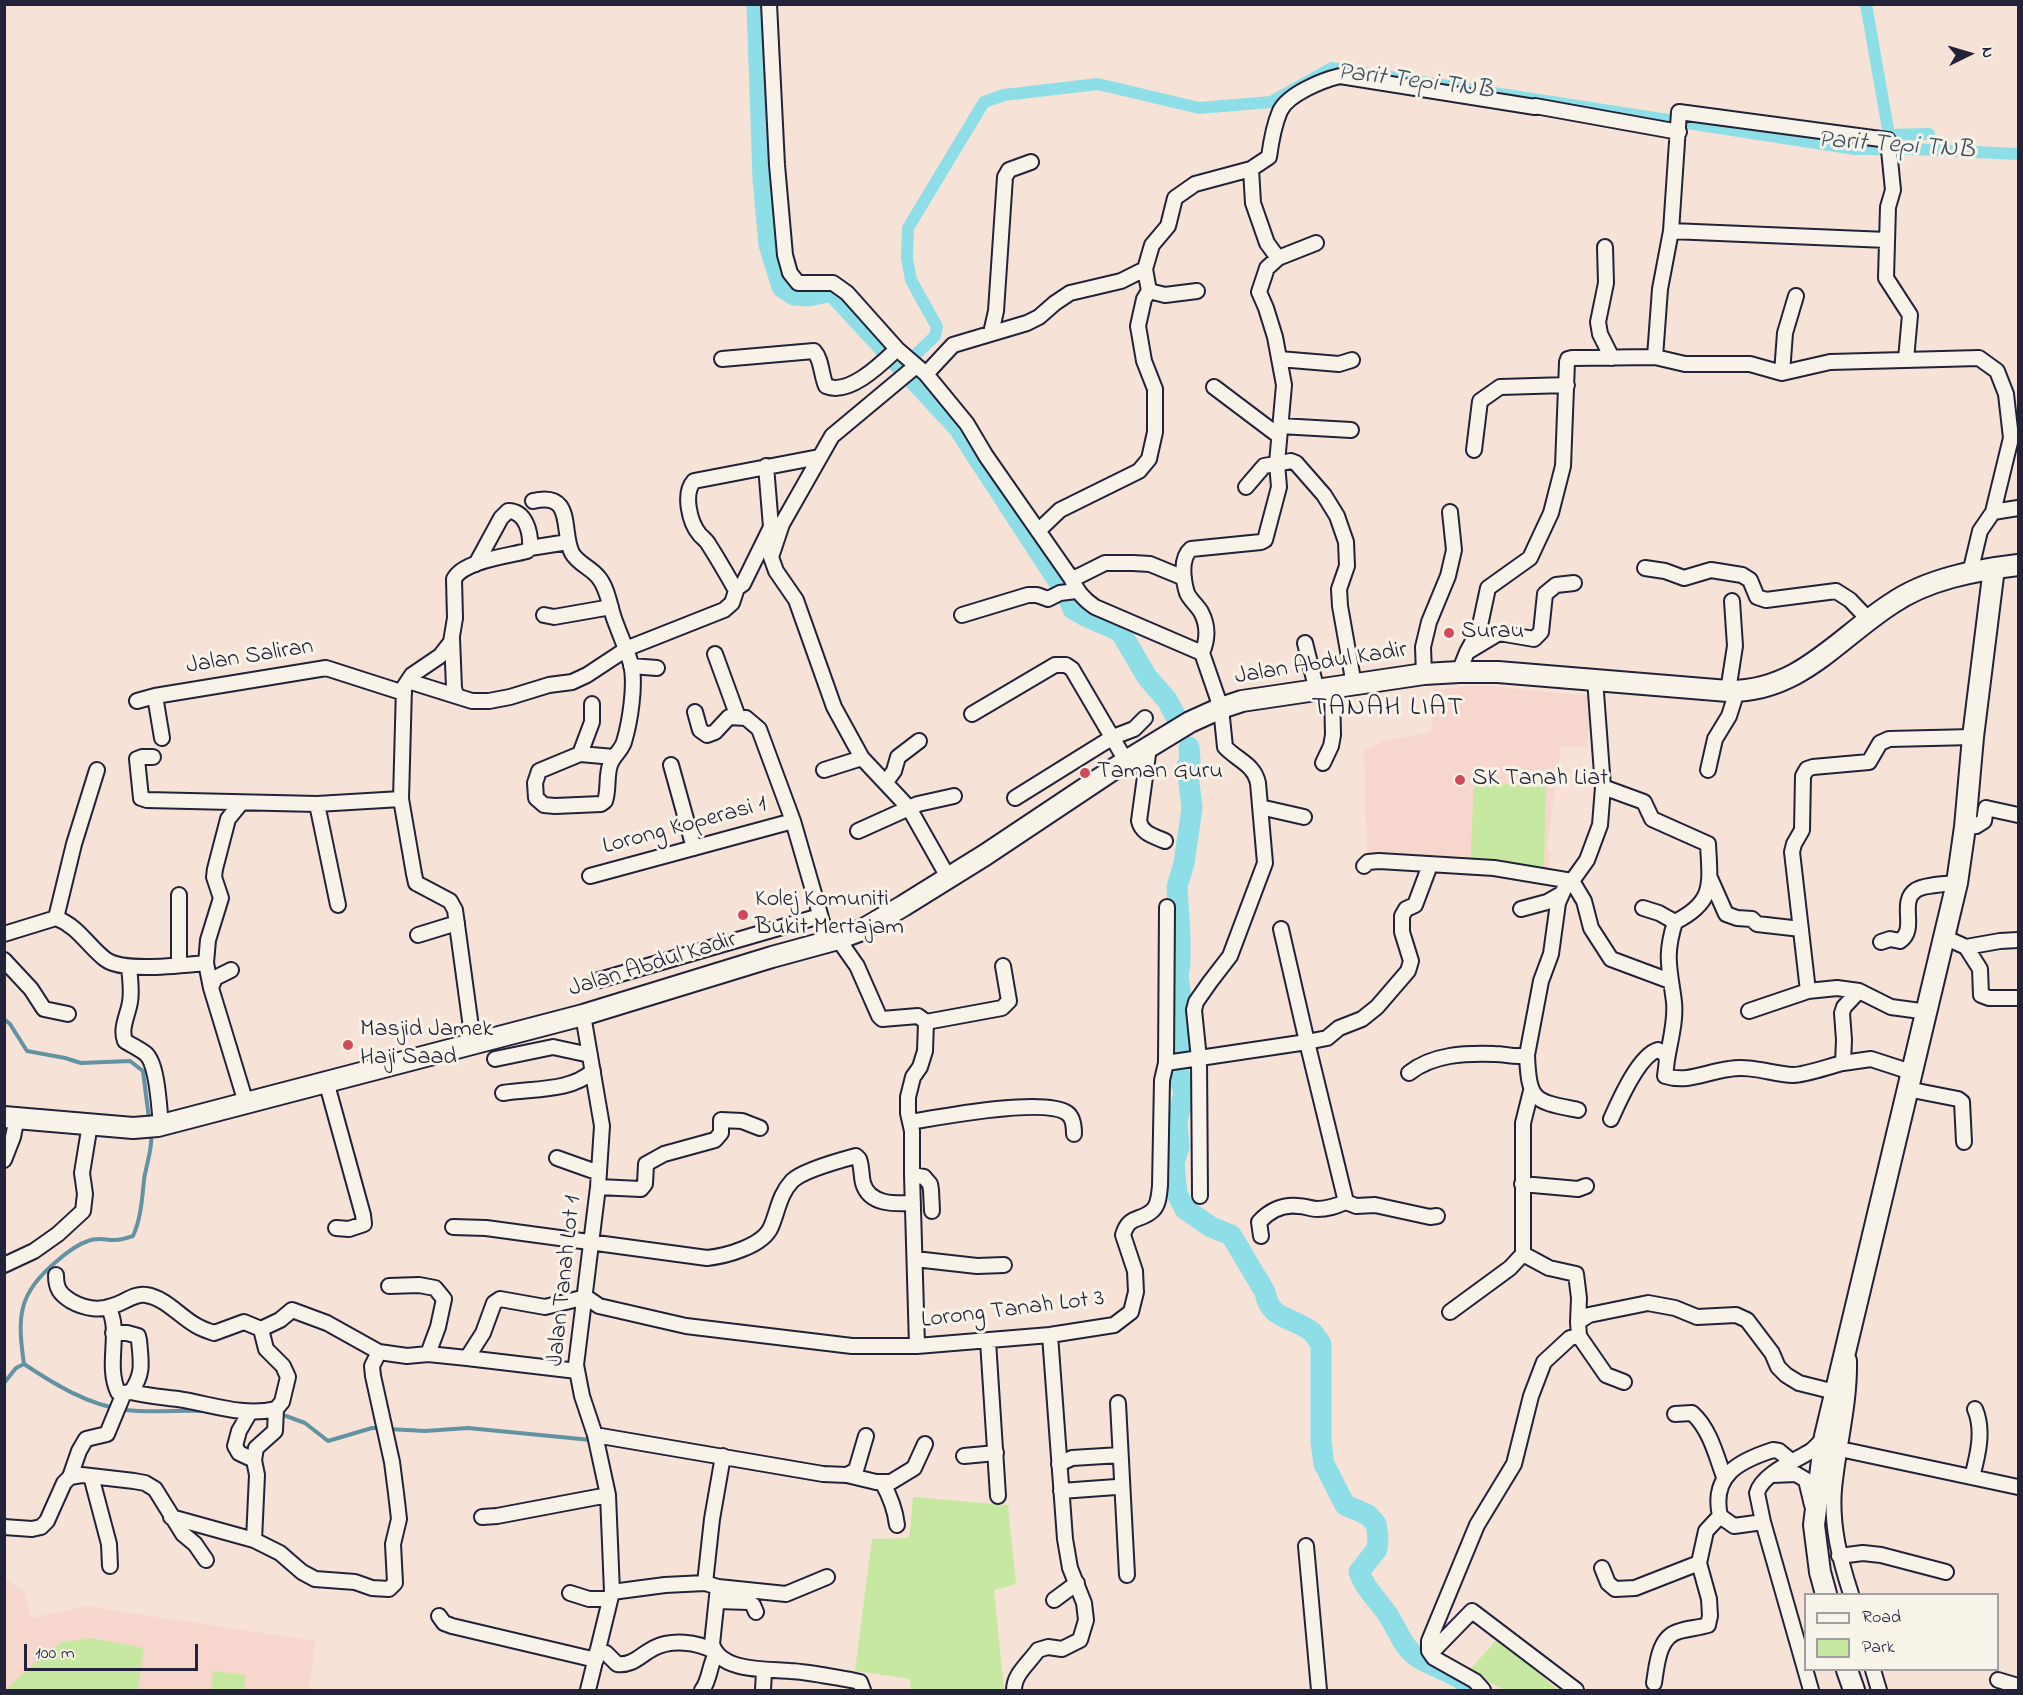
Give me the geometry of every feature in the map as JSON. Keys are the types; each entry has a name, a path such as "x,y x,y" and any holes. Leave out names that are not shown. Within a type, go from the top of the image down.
{"main road":[{"name":"Jalan Abdul Kadir","path":"11,1117 90,1124 154,1126 584,1015 729,969 833,941 862,930 1126,761 1190,722 1221,708 1258,698 1424,674 1459,672 1498,672 1732,691 1777,683 1803,670 1893,602 1929,585 1970,573 2019,565"},
{"path":"1826,1593 1820,1572 1814,1525 1825,1436 1957,883 1994,568"},
{"path":"1847,1671 1854,1690"}],"street":[{"path":"769,4 779,182 786,255 790,273 798,283 832,283 847,293 968,424 986,456 1038,531 1070,588 1095,607 1202,652"},
{"path":"1038,531 1060,510 1139,471 1149,459 1155,432 1155,389 1144,361 1138,326 1144,299 1149,291 1145,269 1152,245 1168,226 1175,198 1182,191 1195,184 1251,169 1269,157 1281,110 1287,103 1324,80 1340,76 1535,106 1679,132"},
{"path":"1655,357 1660,289 1671,231 1679,112 1888,141 1893,190 1888,207 1886,278 1910,315 1906,359"},
{"path":"991,333 996,311 1005,177 1009,170 1031,162"},
{"path":"1251,169 1253,203 1267,243 1278,258"},
{"path":"1671,231 1887,240"},
{"path":"1200,1196 1194,1010 1196,1002 1230,956 1265,863 1256,774 1251,767 1225,747 1221,708 1202,652 1206,640 1205,624 1188,593 1184,578 1186,554 1191,549 1264,540 1279,487 1276,463 1284,385 1269,318 1259,292 1267,268 1278,258 1316,243"},
{"path":"1605,247 1606,283 1598,322 1600,334 1612,358"},
{"path":"776,527 831,436 904,375 919,369 953,345 1040,318 1055,303 1070,293 1121,281 1145,269"},
{"path":"1149,291 1165,295 1197,291"},
{"path":"1782,373 1785,333 1796,296"},
{"path":"722,359 814,351 818,355 821,376 826,386 837,389 861,380 898,350"},
{"path":"1459,672 1479,630 1488,588 1530,558 1551,513 1563,466 1568,359 1655,357 1685,364 1750,364 1782,373 1830,362 1978,358 1997,371 2006,394 2011,438 1993,512 1980,531 1970,573"},
{"path":"1279,359 1339,364 1353,360"},
{"path":"1474,450 1480,401 1492,391 1505,386 1567,385"},
{"path":"1214,387 1280,431 1351,430"},
{"path":"737,588 734,587 709,544 699,534 688,501 689,487 694,481 819,457"},
{"path":"1246,487 1264,466 1291,460 1324,495 1337,516 1346,542 1347,566 1339,589 1354,685"},
{"path":"766,466 776,527 771,557 776,571 796,600 834,707 862,759 909,808 948,877"},
{"path":"533,501 553,501 561,507 566,516 568,542 573,555 599,578 631,666 631,702 625,739 609,768 605,801 601,804 555,806 544,805 536,798 535,783 539,771 580,754 614,757"},
{"path":"1993,512 2019,508"},
{"path":"476,564 501,518 508,511 516,511 523,516 531,540 530,548"},
{"path":"1424,674 1423,648 1429,622 1448,576 1454,550 1450,512"},
{"name":"Jalan Saliran","path":"137,701 155,696 326,668 406,687 456,695 461,699 472,701 489,701 549,685 572,682 626,650 724,610 732,603 737,588 743,584 776,527"},
{"path":"456,695 452,638 455,618 454,579 457,573 466,567 527,551 530,548 568,542"},
{"path":"962,615 1028,595 1048,599 1070,588 1079,576 1105,563 1150,564 1184,578"},
{"path":"1645,568 1665,571 1684,578 1711,570 1742,575 1750,580 1757,597 1766,600 1836,591 1850,600 1869,620"},
{"path":"1467,652 1499,633 1534,639 1541,633 1545,594 1556,585 1574,583"},
{"path":"1708,770 1715,739 1729,716 1735,646 1732,601"},
{"path":"544,615 554,617 611,608"},
{"path":"452,638 440,656 412,675 406,687 401,799 416,884 450,901 455,910 473,1042"},
{"path":"1305,643 1324,690 1333,735 1331,746 1323,763"},
{"path":"716,654 738,717"},
{"path":"972,714 1055,665 1062,664 1072,669 1126,761"},
{"path":"631,666 657,668"},
{"path":"1521,909 1547,902 1561,894 1587,860 1600,825 1603,786 1595,680"},
{"path":"155,696 162,738"},
{"path":"580,754 592,722 592,704"},
{"path":"695,712 700,730 707,735 715,732 729,717 746,718 759,729 793,821 820,916 833,941 857,966 882,1019 918,1016 926,1022 1002,1008 1009,1001 1003,966"},
{"path":"1016,798 1113,737 1134,729 1145,718"},
{"path":"1808,991 1792,852 1802,830 1803,776 1807,769 1869,762 1880,743 1889,739 1973,736"},
{"path":"886,782 894,771 898,757 919,741"},
{"path":"1149,747 1140,827 1145,833 1165,841"},
{"path":"153,757 137,759 141,798 147,800 317,804 401,799"},
{"path":"824,770 862,759"},
{"path":"671,765 694,848"},
{"path":"56,918 97,771"},
{"path":"1603,786 1644,802 1652,819 1708,844 1710,878 1706,900 1690,914 1675,922 1671,936 1667,963 1674,1004 1665,1076 1676,1079 1706,1076 1729,1069 1760,1069 1795,1075 1843,1063 1871,1059 1909,1081 1962,1102 1964,1142"},
{"path":"858,831 918,804 954,796"},
{"path":"241,803 228,819 215,869 214,877 221,898 208,940 206,963 211,988 246,1103"},
{"path":"317,804 338,905"},
{"path":"1260,807 1304,817"},
{"path":"1965,827 1976,826 1984,820 1986,808 2019,815"},
{"name":"Lorong Koperasi 1","path":"590,876 793,821"},
{"path":"1364,866 1368,862 1379,861 1494,868 1572,881 1584,901 1591,928 1611,959 1670,981"},
{"path":"1170,1061 1327,1038 1339,1028 1362,1019 1377,1007 1408,971 1411,961 1402,932 1402,916 1406,909 1415,905 1430,865"},
{"path":"1710,878 1726,914 1737,918 1752,919 1757,924 1802,929"},
{"path":"1881,942 1890,939 1900,941 1904,938 1908,928 1908,902 1910,895 1917,889 1957,883"},
{"path":"1450,1312 1510,1268 1522,1254 1523,1124 1531,1091 1527,1055 1541,981 1551,954 1561,894"},
{"path":"179,895 179,965"},
{"name":"Lorong Tanah Lot 3","path":"586,1297 599,1306 686,1326 852,1346 918,1346 988,1341 1050,1335 1114,1325 1131,1312 1136,1292 1135,1271 1123,1235 1129,1222 1153,1210 1157,1203 1160,1175 1162,1080 1170,1061 1167,908"},
{"path":"1643,908 1659,913 1675,922"},
{"path":"596,981 820,916"},
{"path":"4,934 56,918 81,934 112,964 129,967 206,963"},
{"path":"418,935 457,923"},
{"path":"1281,929 1306,1042 1346,1202"},
{"path":"1944,937 1966,947 1980,969 1981,995 1989,998 2019,998"},
{"path":"1966,947 2019,940"},
{"path":"4,960 31,989 45,1009 68,1014"},
{"path":"129,967 131,1000 123,1029 123,1038 150,1060 153,1069 154,1126"},
{"path":"211,988 215,978 231,970"},
{"path":"1749,1011 1808,991 1837,988 1859,991 1891,1007 1928,1012"},
{"path":"1843,1063 1842,1013 1844,1007 1859,991"},
{"name":"Jalan Tanah Lot 1","path":"584,1015 602,1126 599,1180 576,1365 608,1495 611,1595 588,1690"},
{"path":"918,1346 912,1131 908,1113 908,1097 913,1077 920,1067 925,1051 926,1022"},
{"path":"495,1059 554,1047 590,1055"},
{"path":"1611,1119 1635,1070 1650,1052 1658,1050 1665,1054 1667,1060"},
{"path":"1409,1073 1423,1064 1444,1056 1493,1054 1521,1057 1527,1055"},
{"path":"503,1093 565,1085 583,1080 593,1071"},
{"path":"326,1082 364,1224 349,1229 336,1228"},
{"path":"1531,1091 1542,1103 1578,1110"},
{"path":"910,1122 982,1110 1051,1108 1067,1113 1073,1122 1074,1134"},
{"path":"4,1160 13,1137 11,1117"},
{"path":"557,1158 599,1180 641,1189 645,1184 646,1164 664,1154 716,1140 721,1133 721,1120 742,1120 760,1128"},
{"path":"4,1265 34,1251 58,1234 83,1210 85,1194 82,1173 90,1124"},
{"path":"453,1227 486,1228 707,1258 750,1246 770,1230 780,1198 793,1181 803,1174 856,1156 862,1166 863,1182 867,1192 878,1200 892,1204 913,1203"},
{"path":"912,1175 924,1177 930,1184 932,1211"},
{"path":"1522,1184 1578,1189 1586,1186"},
{"path":"1261,1236 1259,1222 1266,1215 1287,1206 1330,1208 1346,1202 1356,1206 1375,1205 1430,1217 1437,1215"},
{"path":"1522,1254 1549,1268 1576,1274 1579,1298 1579,1336 1606,1375 1624,1382"},
{"path":"915,1259 977,1266 1004,1265"},
{"path":"56,1275 56,1285 61,1295 79,1306 98,1309 144,1294 161,1301 196,1326 214,1333 244,1322 261,1329 280,1320 292,1310 327,1323 379,1352 406,1356 428,1354 577,1371"},
{"path":"389,1286 435,1288 444,1299 438,1327 428,1354"},
{"path":"467,1358 483,1333 496,1300 545,1307 586,1297"},
{"path":"1578,1322 1589,1315 1648,1304 1675,1308 1697,1317 1736,1315 1748,1320 1772,1353 1778,1367 1786,1375 1799,1383 1835,1392"},
{"path":"108,1307 114,1317 112,1361 114,1384 118,1392 250,1412 276,1409"},
{"path":"254,1540 256,1448 275,1431 276,1409 282,1402 288,1377 283,1366 266,1349 261,1329"},
{"path":"4,1527 32,1529 41,1527 47,1521 64,1483 70,1477 78,1451 86,1439 107,1434 126,1395 140,1377 138,1336 113,1334"},
{"path":"1014,1690 1019,1672 1038,1650 1048,1647 1062,1648 1080,1640 1086,1620 1084,1603 1070,1568 1065,1539 1050,1335"},
{"path":"1483,1690 1475,1681 1434,1658 1429,1641 1477,1525 1514,1464 1531,1396 1544,1362 1570,1338 1579,1336"},
{"path":"988,1341 998,1496"},
{"path":"1848,1346 1849,1394 1834,1491 1834,1525 1839,1556 1851,1593"},
{"path":"171,1517 254,1540 280,1553 302,1572 315,1579 354,1582 372,1588 389,1589 395,1583 393,1544 399,1519 372,1366 379,1352"},
{"path":"1118,1403 1126,1575"},
{"path":"1972,1477 1978,1452 1980,1424 1975,1409"},
{"path":"250,1412 239,1431 235,1446 239,1453 254,1460"},
{"path":"1675,1414 1692,1413 1701,1421 1714,1447 1724,1477"},
{"path":"595,1435 823,1474 847,1475 876,1482 891,1482 914,1468 926,1444"},
{"path":"847,1475 856,1470 866,1436"},
{"path":"1804,1666 1763,1522 1757,1493 1758,1487 1772,1475 1791,1461 1814,1449 1825,1436"},
{"path":"1840,1449 2019,1487"},
{"path":"1763,1522 1734,1526 1720,1516 1717,1503 1724,1477 1737,1465 1773,1450 1791,1461"},
{"path":"964,1456 996,1453"},
{"path":"1059,1464 1072,1458 1120,1455"},
{"path":"702,1690 706,1684 715,1652 712,1644 712,1519 723,1456"},
{"path":"1772,1475 1796,1474 1806,1480 1814,1525"},
{"path":"70,1477 91,1476 145,1483 155,1489 183,1534 195,1544 206,1560"},
{"path":"91,1476 109,1544 110,1566"},
{"path":"882,1482 896,1511 897,1525"},
{"path":"1061,1491 1121,1485"},
{"path":"482,1517 608,1495"},
{"path":"1654,1683 1658,1657 1666,1638 1678,1631 1698,1629 1708,1625 1709,1599 1699,1563 1706,1531 1720,1516"},
{"path":"1306,1546 1319,1690"},
{"path":"1839,1556 1881,1555 1946,1572"},
{"path":"1602,1568 1608,1582 1615,1589 1635,1588 1699,1563"},
{"path":"570,1593 589,1599 665,1585 786,1594 827,1577"},
{"path":"1054,1600 1077,1583"},
{"path":"713,1590 749,1602 756,1612"},
{"path":"1431,1653 1472,1611 1575,1690"},
{"path":"439,1616 444,1623 452,1626 597,1656 606,1653 617,1664 625,1665 631,1664 657,1646 701,1644 733,1663 764,1671 790,1671 851,1680 860,1682 863,1690"},
{"path":"763,1690 764,1671"},
{"path":"1806,1671 1811,1690"},
{"path":"1873,1671 1879,1690"},
{"path":"1998,1680 2019,1686"}],"shaded area":[{"name":"SK Tanah Liat","path":"1479,685 1591,696 1587,747 1561,746 1547,849 1552,853 1547,873 1406,861 1367,855 1364,751 1384,741 1431,732 1434,690"},
{"path":"4,1578 23,1591 32,1618 86,1606 315,1641 309,1690 5,1690"}],"green space":[{"path":"1474,783 1546,786 1544,870 1470,868"},
{"path":"913,1497 1008,1505 1016,1584 994,1590 1004,1690 911,1690 910,1679 855,1671 872,1539 909,1538"},
{"path":"90,1638 144,1648 138,1690 5,1690 60,1643"},
{"path":"1498,1638 1558,1690 1505,1690 1468,1672"},
{"path":"213,1671 246,1675 244,1690 211,1690"}],"waterway":[{"name":"Parit Tepi TNB","path":"757,4 763,179 769,245 782,287 794,295 809,296 832,291 958,427 1066,593 1073,609 1120,631 1147,677 1167,700 1175,715"},
{"path":"1866,4 1889,135 1929,134"},
{"name":"Parit Tepi TNB","path":"903,367 935,336 937,327 911,280 907,258 908,228 984,102 1004,95 1098,84 1199,108 1271,102 1332,68 1855,149 2018,154"},
{"path":"1189,747 1190,760 1187,766 1192,808 1184,863 1177,887 1180,935 1178,976 1184,1017 1178,1070 1184,1093 1177,1121 1179,1147 1174,1163 1177,1194 1185,1209 1211,1227 1231,1235 1272,1308 1283,1317 1312,1332 1321,1344 1321,1442 1324,1464 1345,1505 1368,1515 1376,1524 1377,1549 1359,1572 1412,1653 1423,1661 1462,1680 1473,1690"},
{"path":"4,1019 10,1024 27,1051 81,1063 130,1061 143,1071 149,1119"},
{"path":"24,1364 21,1319 23,1307 34,1284 60,1258 79,1245 95,1239 117,1240 133,1236 141,1209 151,1133"},
{"path":"4,1383 16,1368 24,1364 72,1393 98,1404 125,1410 205,1411"},
{"path":"286,1416 305,1423 328,1441 372,1428 381,1428"},
{"path":"388,1429 425,1431 468,1428 591,1440"}],"place":[{"name":"Surau","path":"1449,633"},
{"name":"Taman Guru","path":"1085,773"},
{"name":"SK Tanah Liat","path":"1460,780"},
{"name":"Kolej Komuniti Bukit Mertajam","path":"743,915"},
{"name":"Masjid Jamek Haji Saad","path":"348,1045"}],"district":[{"name":"TANAH LIAT","path":"1388,710"}]}
